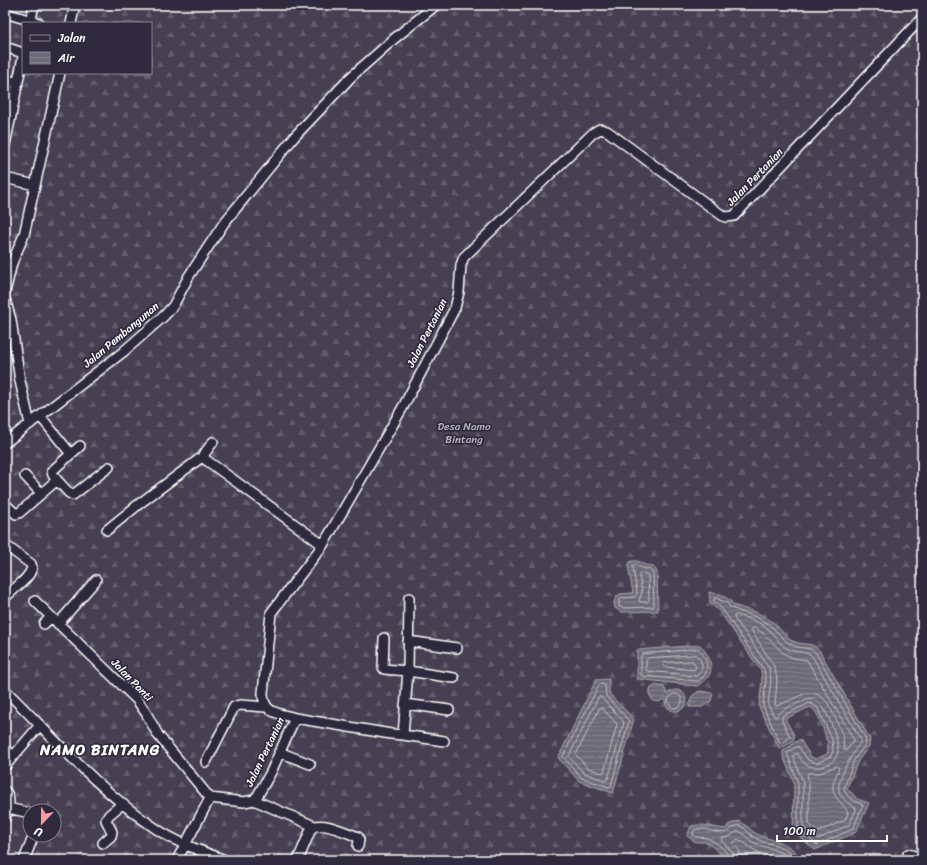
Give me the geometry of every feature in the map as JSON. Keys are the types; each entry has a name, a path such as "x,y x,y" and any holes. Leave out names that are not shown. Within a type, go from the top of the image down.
{"street":[{"path":"5,13 33,22 34,5"},
{"path":"71,22 75,5"},
{"name":"Jalan Pembangunan","path":"5,443 122,352 164,316 173,306 205,250 224,223 266,170 299,132 347,81 394,38 436,5"},
{"name":"Jalan Pertanian","path":"210,798 244,802 254,800 258,795 295,718 270,710 266,707 264,702 263,693 271,613 323,545 403,407 455,308 460,292 462,259 597,130 603,129 723,216 731,217 743,208 922,18"},
{"path":"5,47 22,53"},
{"path":"5,145 8,113 18,83 22,62"},
{"path":"5,292 12,263 24,235 60,74"},
{"path":"5,79 18,83"},
{"path":"5,178 35,185"},
{"path":"5,299 11,320 20,381 30,424"},
{"path":"40,416 70,454"},
{"path":"107,530 202,457 213,442"},
{"path":"80,446 52,471 52,474 69,493 74,495 109,467"},
{"path":"202,457 323,545"},
{"path":"25,476 41,493"},
{"path":"5,504 16,514 18,514 57,480"},
{"path":"5,545 31,564 32,568 27,577 7,593"},
{"path":"44,624 55,620 96,580"},
{"path":"403,735 408,671 409,598"},
{"name":"Jalan Panti","path":"35,601 140,703 158,735 210,798"},
{"path":"384,638 383,669 454,678"},
{"path":"408,641 457,648"},
{"path":"5,690 77,763 122,804 156,829 185,845 225,860"},
{"path":"405,704 449,710"},
{"path":"206,762 234,707 240,705 266,707"},
{"path":"295,718 444,741"},
{"path":"5,766 40,725"},
{"path":"5,748 13,756"},
{"path":"279,752 310,764"},
{"path":"5,791 8,796 8,808 5,818"},
{"path":"177,860 210,798"},
{"path":"254,800 314,826 323,825 356,836 359,840 358,846"},
{"path":"103,843 111,836 112,832 106,820 109,814 122,804"},
{"path":"8,808 22,811"},
{"path":"298,860 314,826"},
{"path":"24,860 31,843"},
{"path":"908,854 922,858"}],"green space":[{"name":"Desa Namo Bintang","path":"5,5 922,5 922,860 5,860"}],"water":[{"path":"631,561 638,561 644,565 649,565 655,568 657,572 658,611 621,612 615,608 614,602 616,597 620,594 633,593 628,565"},
{"path":"709,592 721,595 730,600 733,605 758,613 773,622 790,640 798,643 813,645 819,650 870,739 869,746 858,761 847,788 857,799 869,803 856,832 815,850 793,831 794,783 783,756 783,751 800,739 811,757 816,759 827,754 828,741 826,740 823,727 816,712 810,707 785,719 794,735 794,740 781,749 779,748 759,707 762,680 761,671 720,612 710,603"},
{"path":"700,645 708,656 711,667 708,677 698,686 637,679 637,650"},
{"path":"609,679 609,694 634,719 613,793 579,781 558,758 596,680"},
{"path":"656,685 664,687 667,694 678,690 682,692 685,695 686,704 678,711 674,711 667,707 664,699 659,702 653,701 649,694 651,688"},
{"path":"699,691 713,693 711,701 702,707 689,707 692,696"},
{"path":"739,821 760,836 786,845 803,860 728,860 707,842 696,842 687,836 691,826 705,825 726,829 728,825"}],"district":[{"name":"NAMO BINTANG","path":"100,750"}]}
